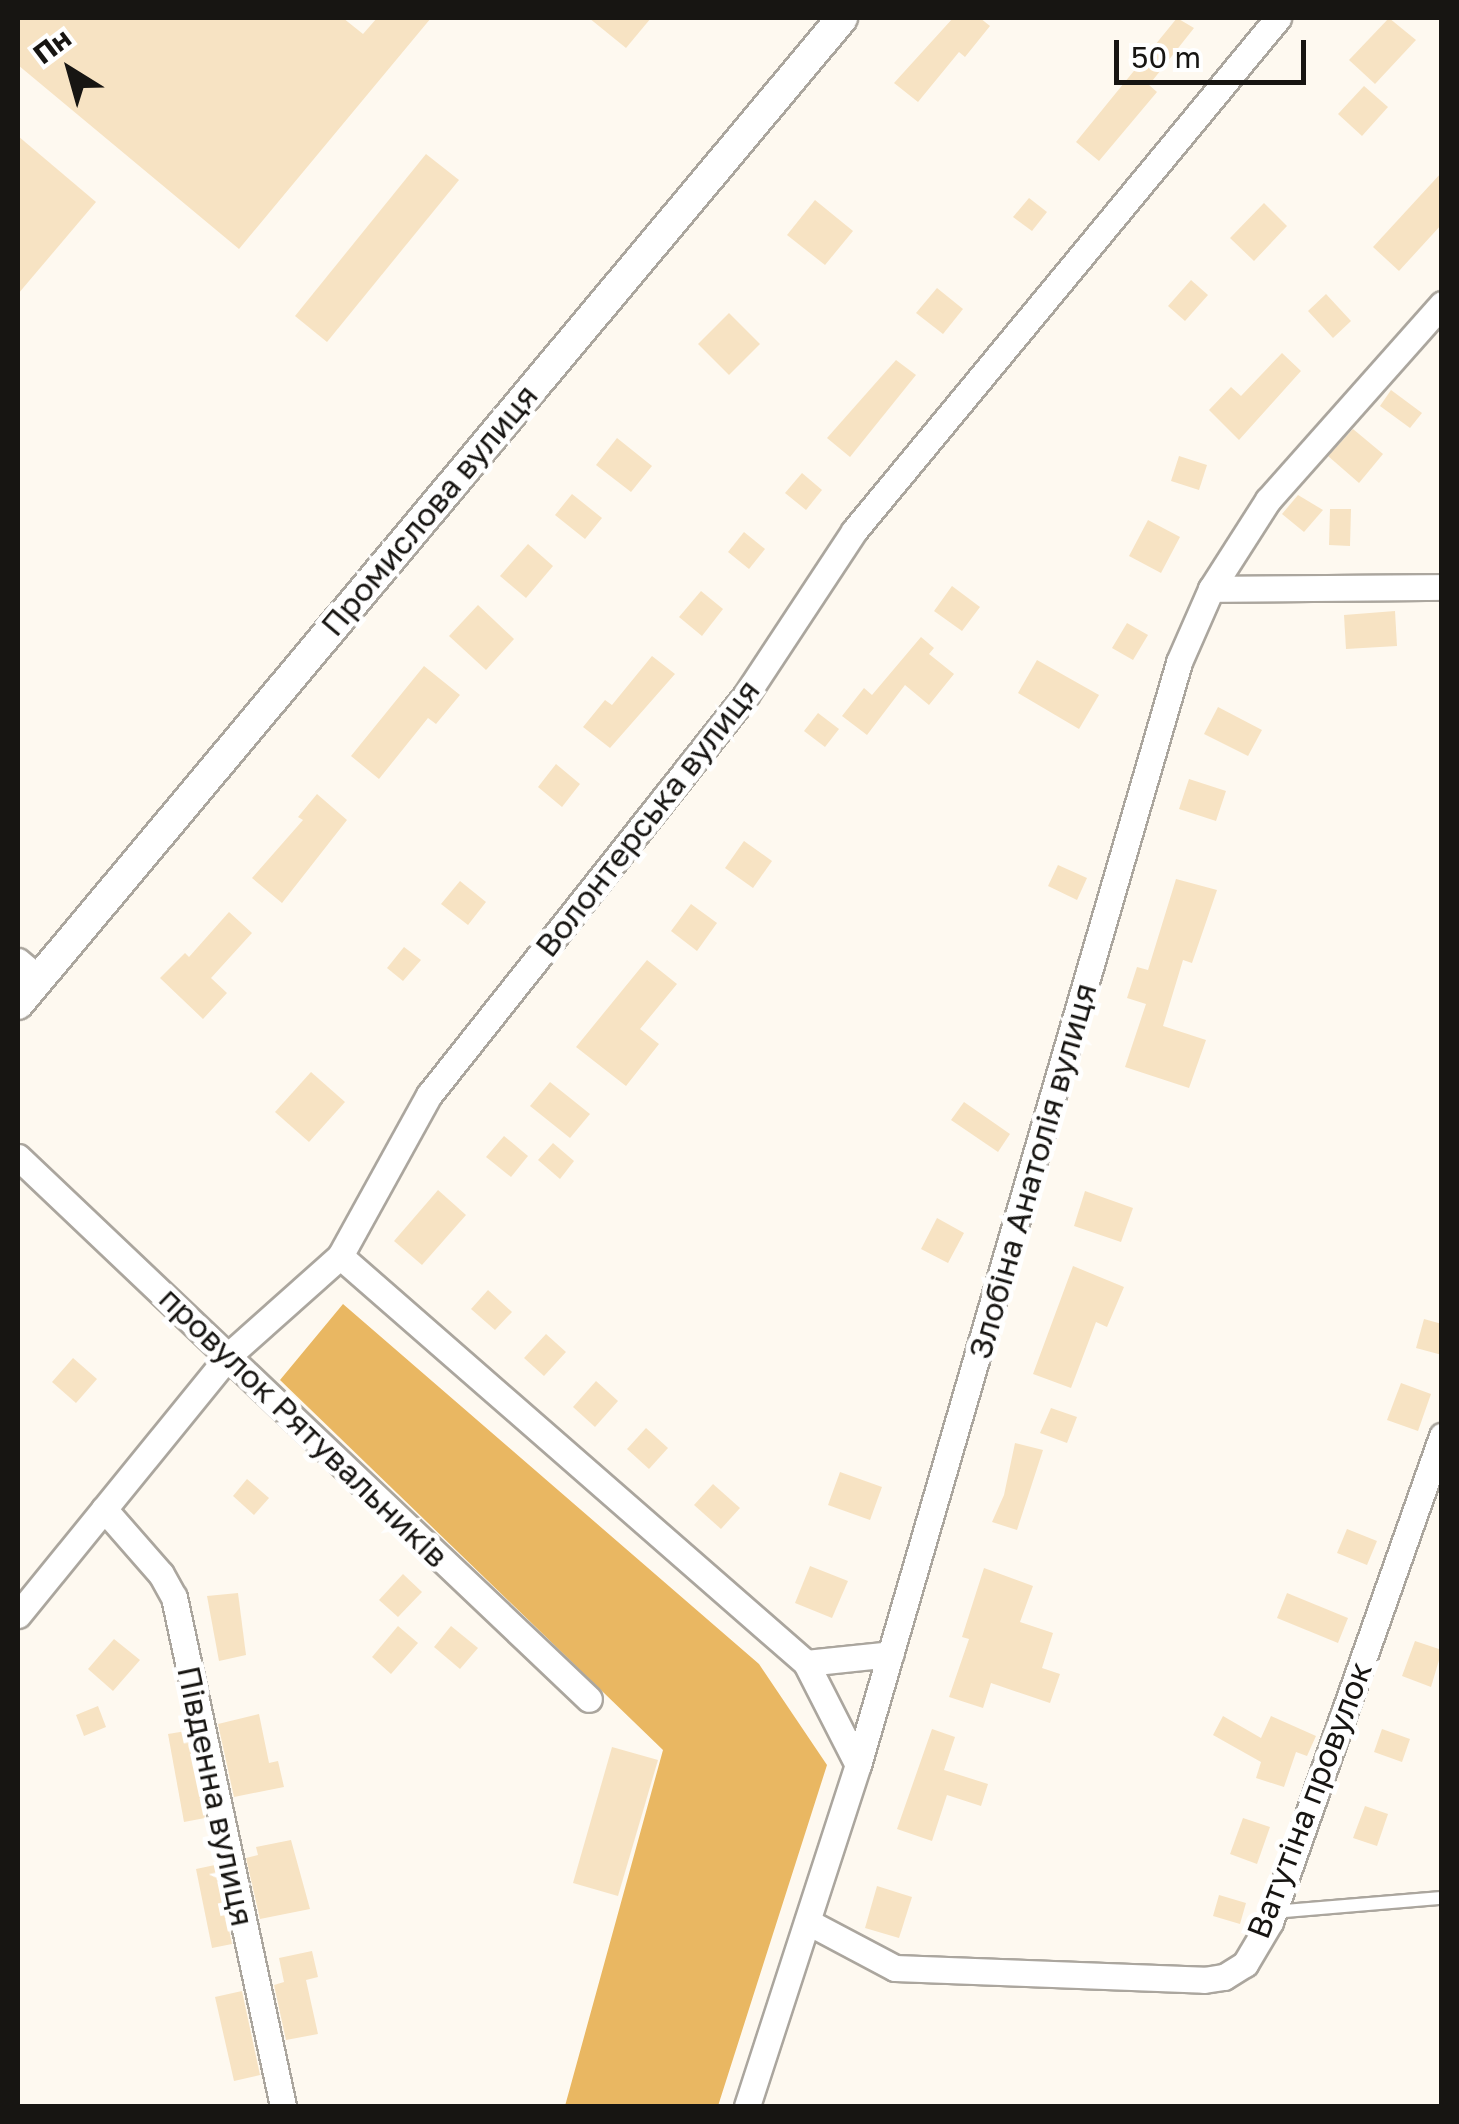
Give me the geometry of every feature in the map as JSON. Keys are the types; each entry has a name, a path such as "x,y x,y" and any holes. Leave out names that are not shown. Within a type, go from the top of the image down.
{"street":[{"name":"Промислова вулиця","path":"18,1004 28,970 842,18"},
{"name":"Волонтерська вулиця","path":"18,1614 229,1355 340,1256 429,1095 746,695 854,531 1278,18"},
{"name":"Злобіна Анатолія вулиця","path":"748,2106 858,1765 1180,662 1211,589 1268,500 1442,304"},
{"path":"1211,589 1442,587"},
{"name":"провулок Рятувальників","path":"18,1157 589,1699"},
{"path":"340,1256 806,1663 858,1765"},
{"name":"Ватутіна провулок","path":"808,1922 895,1968 1204,1980 1224,1977 1244,1964 1273,1912 1442,1436"},
{"name":"Південна вулиця","path":"104,1509 161,1574 174,1597 283,2106"},
{"path":"806,1663 891,1654"}],"lane":[{"path":"1273,1912 1441,1898"}],"shaded area":[{"path":"343,1304 759,1664 827,1765 718,2106 565,2106 663,1750 280,1380"}],"building":[{"path":"18,18 343,18 363,34 377,18 431,18 239,249 18,65"},
{"path":"589,18 651,18 626,48"},
{"path":"953,18 980,18 990,26 965,57 959,52 918,102 894,83"},
{"path":"1177,18 1194,28 1149,85 1157,92 1099,161 1076,142"},
{"path":"1389,18 1416,40 1375,84 1349,60"},
{"path":"1364,86 1388,107 1362,136 1338,114"},
{"path":"18,136 96,202 18,294"},
{"path":"426,154 459,180 327,342 295,316"},
{"path":"1442,172 1442,224 1399,271 1373,247"},
{"path":"1029,198 1047,212 1032,231 1013,217"},
{"path":"815,200 853,231 825,265 787,235"},
{"path":"1264,203 1287,226 1254,261 1230,238"},
{"path":"1191,280 1208,295 1185,321 1168,306"},
{"path":"937,288 963,309 943,334 916,313"},
{"path":"1326,294 1351,321 1333,338 1308,311"},
{"path":"729,313 760,344 729,375 698,344"},
{"path":"1282,353 1301,371 1239,440 1209,410 1231,387 1241,396"},
{"path":"896,360 916,375 850,457 827,438"},
{"path":"1391,390 1422,413 1410,428 1380,406"},
{"path":"1353,429 1383,454 1359,483 1328,456"},
{"path":"617,438 652,466 631,492 596,465"},
{"path":"1179,456 1207,465 1199,490 1171,481"},
{"path":"802,473 822,490 806,510 785,493"},
{"path":"572,494 602,518 585,539 555,515"},
{"path":"1298,495 1323,510 1304,532 1282,514"},
{"path":"1330,509 1351,509 1350,546 1329,545"},
{"path":"1148,520 1180,537 1161,573 1129,556"},
{"path":"744,532 765,549 749,569 728,552"},
{"path":"528,544 553,566 526,598 500,576"},
{"path":"952,586 980,607 962,631 934,611"},
{"path":"701,591 723,609 702,636 679,617"},
{"path":"478,605 514,639 486,670 449,636"},
{"path":"1395,611 1397,646 1346,649 1344,615"},
{"path":"1127,623 1148,635 1133,660 1112,648"},
{"path":"921,637 934,648 929,654 954,674 929,705 905,685 867,735 842,716 864,688 872,695"},
{"path":"652,656 675,674 610,748 583,727 605,700 612,705"},
{"path":"1037,660 1099,695 1079,729 1018,693"},
{"path":"424,666 460,695 436,724 428,718 379,779 351,756"},
{"path":"1218,707 1262,730 1248,756 1204,734"},
{"path":"818,713 839,729 825,747 804,731"},
{"path":"556,764 580,784 562,807 538,787"},
{"path":"1189,779 1226,791 1216,821 1179,809"},
{"path":"317,794 347,820 282,903 252,878 303,820 298,817"},
{"path":"744,841 772,861 753,888 725,868"},
{"path":"1058,865 1087,878 1077,900 1048,886"},
{"path":"1176,879 1217,890 1192,963 1183,960 1163,1026 1206,1040 1189,1088 1125,1067 1146,1004 1127,998 1137,967 1148,970"},
{"path":"460,881 486,902 468,925 441,904"},
{"path":"691,904 717,923 697,951 671,931"},
{"path":"229,912 252,933 211,978 227,993 203,1019 160,978 185,953 189,957"},
{"path":"404,947 421,960 403,981 387,968"},
{"path":"647,960 677,984 640,1029 659,1044 626,1086 576,1047"},
{"path":"311,1072 345,1102 309,1142 275,1112"},
{"path":"550,1082 590,1114 570,1138 530,1106"},
{"path":"964,1102 1010,1134 998,1152 951,1120"},
{"path":"504,1136 528,1156 511,1177 486,1157"},
{"path":"553,1143 574,1161 560,1179 538,1160"},
{"path":"438,1190 466,1215 422,1265 394,1241"},
{"path":"1085,1191 1133,1208 1121,1242 1074,1226"},
{"path":"937,1218 964,1233 948,1263 921,1249"},
{"path":"1073,1266 1124,1287 1107,1327 1096,1322 1071,1388 1033,1374"},
{"path":"488,1290 512,1312 495,1330 471,1309"},
{"path":"1424,1319 1442,1324 1442,1355 1416,1348"},
{"path":"546,1334 566,1352 544,1376 524,1358"},
{"path":"73,1358 97,1379 76,1403 52,1382"},
{"path":"596,1381 618,1401 595,1427 573,1407"},
{"path":"1401,1383 1431,1394 1418,1431 1387,1420"},
{"path":"1051,1408 1077,1417 1067,1443 1040,1433"},
{"path":"646,1428 668,1448 649,1469 627,1449"},
{"path":"1015,1443 1043,1450 1017,1530 992,1522 1004,1495"},
{"path":"840,1472 882,1487 870,1520 828,1505"},
{"path":"247,1479 269,1498 254,1515 233,1496"},
{"path":"713,1484 740,1508 721,1529 694,1505"},
{"path":"1347,1529 1377,1541 1367,1565 1337,1553"},
{"path":"810,1566 848,1581 832,1618 795,1603"},
{"path":"984,1568 1033,1586 1020,1622 1053,1633 1042,1668 1060,1674 1050,1703 991,1683 983,1708 949,1697 969,1639 962,1637"},
{"path":"403,1574 422,1592 398,1617 379,1600"},
{"path":"238,1593 246,1655 219,1661 207,1596"},
{"path":"1287,1593 1348,1618 1338,1643 1277,1618"},
{"path":"398,1626 418,1643 391,1674 372,1657"},
{"path":"451,1626 478,1648 460,1669 434,1647"},
{"path":"114,1639 140,1660 113,1691 88,1669"},
{"path":"1415,1641 1442,1650 1431,1687 1402,1676"},
{"path":"98,1706 106,1727 84,1736 76,1715"},
{"path":"259,1714 269,1763 278,1761 284,1787 234,1797 218,1724"},
{"path":"1223,1716 1261,1738 1271,1716 1316,1736 1307,1756 1296,1752 1284,1787 1256,1778 1261,1762 1213,1735"},
{"path":"932,1729 955,1737 944,1770 988,1784 981,1806 947,1795 932,1841 897,1829"},
{"path":"1382,1729 1410,1739 1402,1762 1374,1752"},
{"path":"186,1731 205,1818 184,1822 168,1734"},
{"path":"612,1747 658,1760 618,1896 573,1883"},
{"path":"1365,1806 1388,1814 1377,1846 1353,1838"},
{"path":"1243,1818 1270,1827 1257,1864 1230,1854"},
{"path":"291,1840 310,1909 260,1919 246,1858 258,1855 256,1847"},
{"path":"215,1865 232,1944 212,1948 196,1869"},
{"path":"877,1886 912,1897 899,1938 865,1928"},
{"path":"1219,1895 1246,1903 1240,1924 1213,1916"},
{"path":"312,1951 318,1977 306,1980 318,2034 286,2040 274,1985 284,1982 279,1958"},
{"path":"242,1991 260,2075 234,2081 215,1997"}]}
